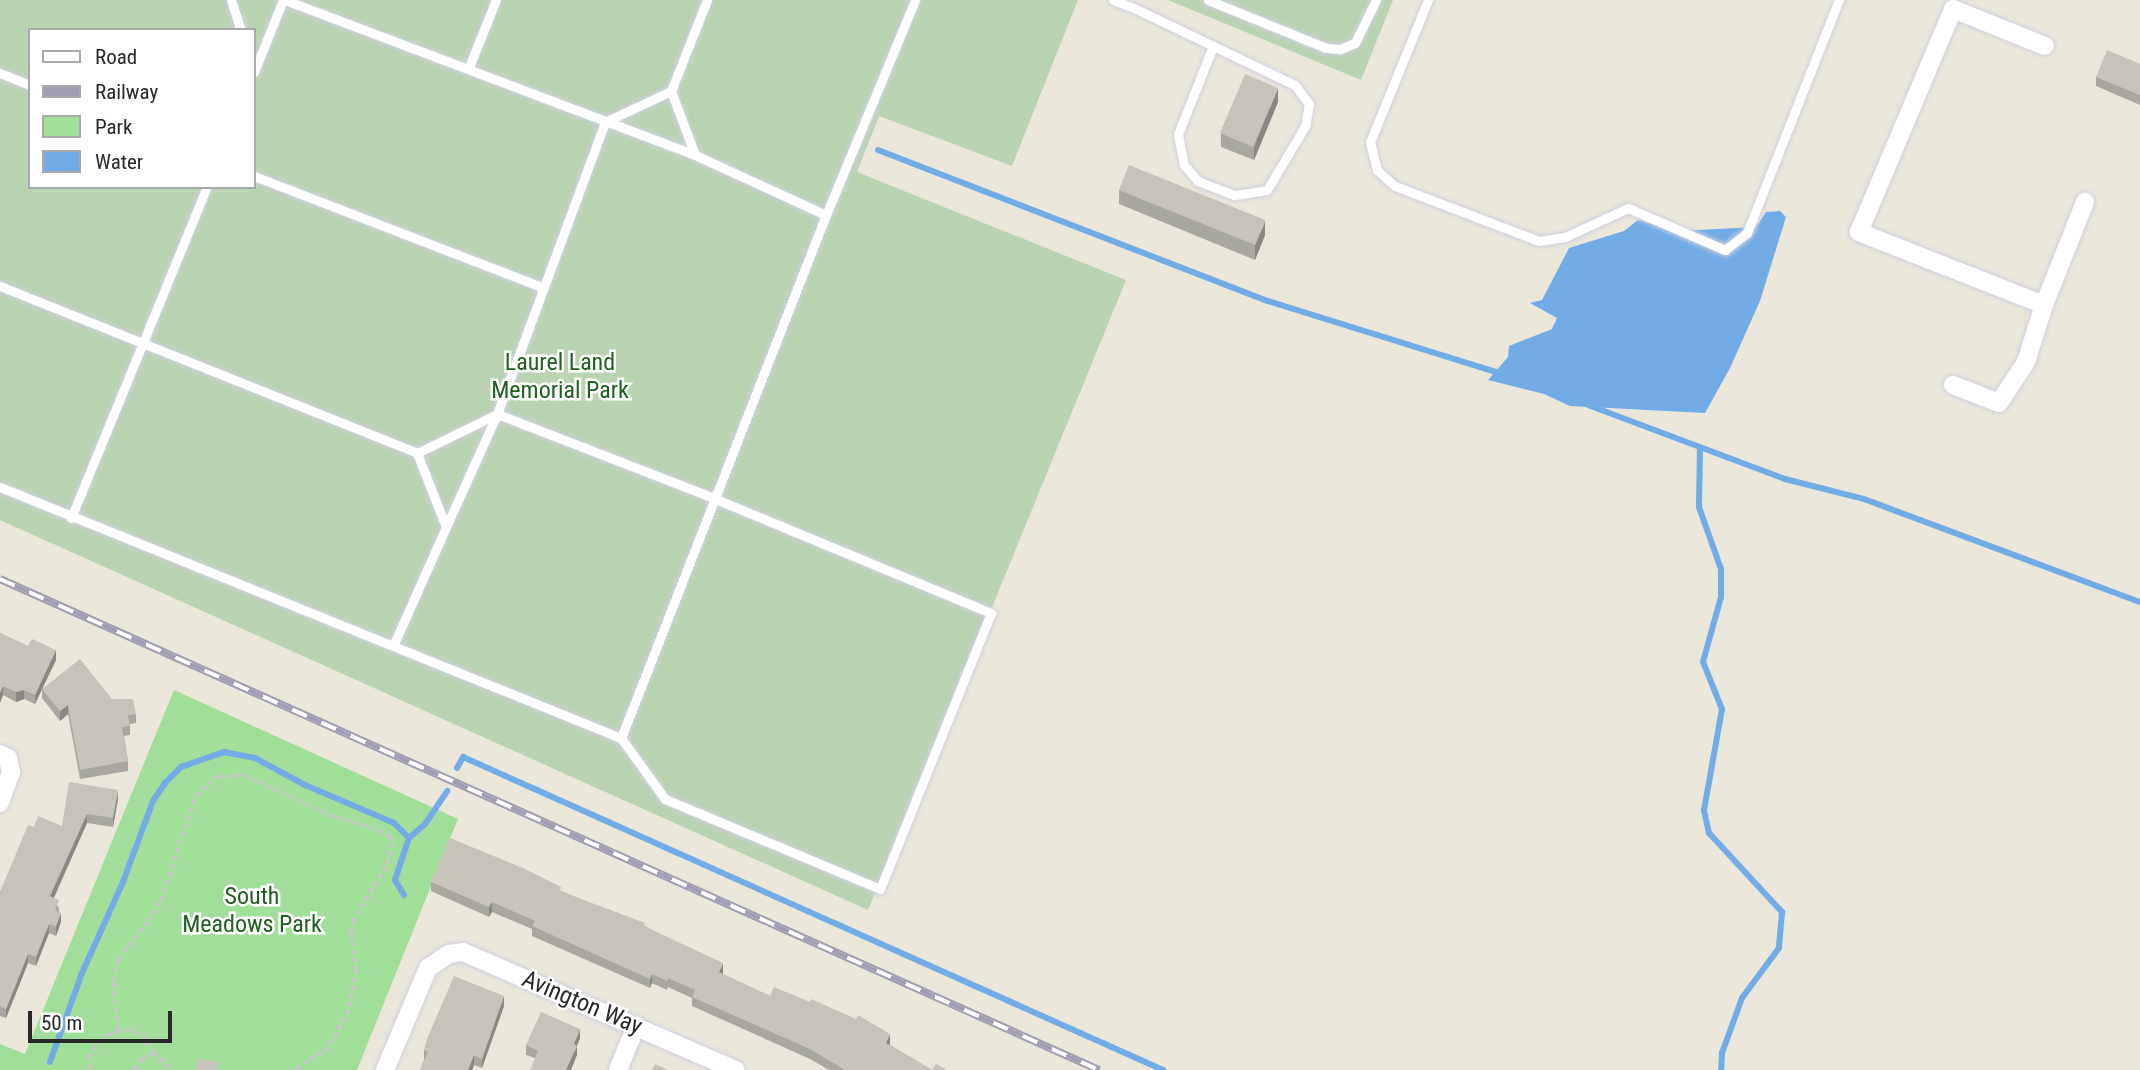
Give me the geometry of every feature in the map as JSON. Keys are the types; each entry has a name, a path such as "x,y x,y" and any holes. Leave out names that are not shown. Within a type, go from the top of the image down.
{"street":[{"path":"2044,305 1859,232 1954,4 2045,46"},
{"path":"1953,385 1999,403 2026,362 2044,305 2085,202"},
{"path":"0,803 11,772 4,756"},
{"name":"Avington Way","path":"385,1070 428,968 449,954 463,952 736,1070"},
{"path":"618,1070 636,1026"}],"lane":[{"path":"230,0 240,28"},
{"path":"256,67 284,0 469,67 695,155 826,215"},
{"path":"469,67 496,0"},
{"path":"695,155 671,91 707,0"},
{"path":"621,738 826,215 915,0"},
{"path":"1113,0 1213,46 1294,85 1308,104 1306,126 1267,190 1234,195 1198,181 1184,165 1178,134 1213,46"},
{"path":"1208,0 1326,48 1340,49 1355,43 1376,0"},
{"path":"1428,0 1370,142 1377,170 1395,186 1539,241 1565,237 1628,208 1725,250 1747,233 1839,0"},
{"path":"0,73 28,84"},
{"path":"393,646 497,414 541,287 605,122 671,91"},
{"path":"256,177 541,287"},
{"path":"71,518 205,189"},
{"path":"0,286 416,453 446,527"},
{"path":"0,486 71,518 621,738 664,799 880,889 991,613 714,498 497,414 416,453"}],"path":[{"path":"118,1030 113,981 118,959 149,922 161,901 196,795 218,776 244,775 330,815 379,830 390,836 394,843 386,867 354,921 351,933 357,969 355,988 345,1020 329,1048 295,1070"},
{"path":"89,1070 89,1058 98,1043 118,1030 139,1031 154,1053 172,1070"},
{"path":"134,1070 142,1058 154,1053"}],"green space":[{"name":"Laurel Land Memorial Park","path":"0,0 1078,0 1012,166 879,116 857,172 1126,280 868,910 0,520"},
{"path":"1168,0 1393,0 1361,80"},
{"name":"South Meadows Park","path":"174,690 458,819 357,1070 0,1070 0,1044 25,1054"}],"water":[{"path":"1780,211 1786,217 1760,301 1730,368 1705,413 1570,406 1544,394 1488,380 1508,357 1509,346 1552,329 1557,318 1530,303 1542,300 1569,248 1624,231 1638,220 1679,231 1756,227 1766,212"}],"building":[{"path":"2107,50 2140,64 2140,95 2096,77"},
{"path":"1245,74 1278,88 1253,147 1220,133"},
{"path":"1129,165 1265,220 1255,245 1119,190"},
{"path":"0,633 28,646 32,639 56,650 35,695 24,690 16,692 3,686 0,693"},
{"path":"80,659 112,699 133,699 136,714 128,715 130,726 122,727 128,761 80,770 68,705 60,711 42,689"},
{"path":"69,782 118,790 113,818 87,814 50,896 59,900 55,910 61,913 56,926 49,924 36,957 28,954 6,1009 0,1006 0,892 28,825 34,827 38,816 62,826"},
{"path":"450,838 525,869 561,887 560,891 645,923 644,926 723,963 719,972 770,996 774,987 810,1002 811,999 856,1019 858,1015 890,1034 886,1043 932,1070 845,1070 810,1049 692,997 695,990 652,974 650,979 532,926 535,921 492,902 489,907 431,882"},
{"path":"454,976 504,996 482,1059 474,1055 468,1070 420,1070 428,1052 424,1050 427,1039"},
{"path":"541,1012 580,1029 574,1044 577,1046 566,1070 530,1070 538,1051 526,1045"},
{"path":"199,1058 219,1063 217,1070 196,1070"},
{"path":"655,1064 668,1070 652,1070"},
{"path":"936,1064 947,1070 932,1070"}],"waterway":[{"path":"878,150 1268,301 1502,374"},
{"path":"1588,405 1785,479 1864,499 2140,602"},
{"path":"1700,447 1699,507 1721,569 1721,597 1703,662 1722,709 1704,810 1709,833 1782,912 1779,948 1742,998 1722,1053 1721,1070"},
{"path":"50,1062 82,973 123,882 153,801 165,783 181,767 224,752 255,758 305,785 394,823 409,838"},
{"path":"457,768 463,757 1163,1070"},
{"path":"404,895 395,880 409,838 425,824 447,791"}],"railway":[{"path":"0,579 1099,1070"}]}
